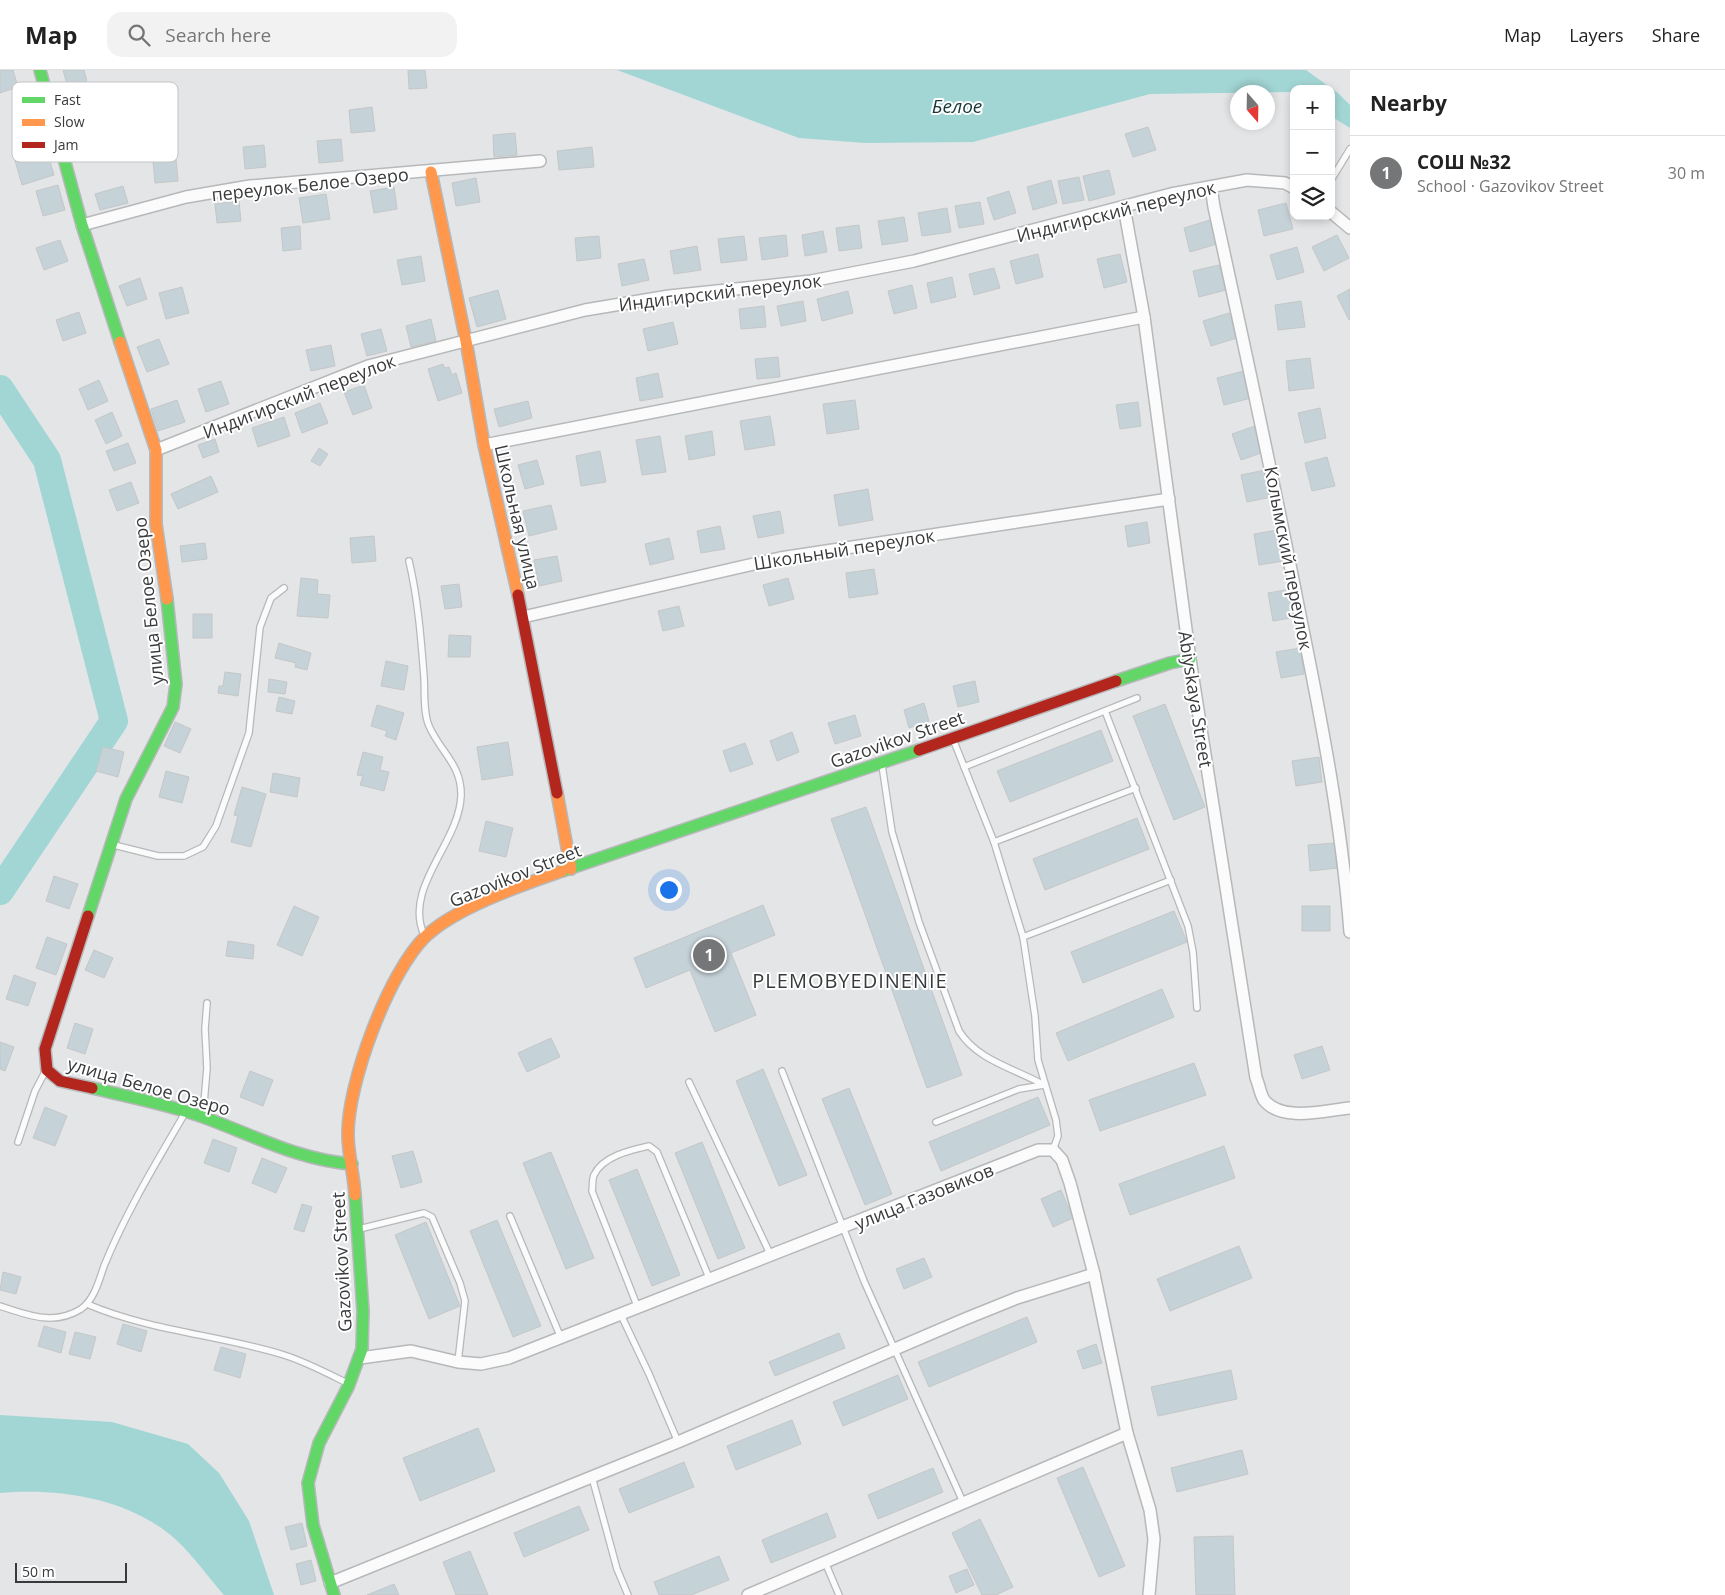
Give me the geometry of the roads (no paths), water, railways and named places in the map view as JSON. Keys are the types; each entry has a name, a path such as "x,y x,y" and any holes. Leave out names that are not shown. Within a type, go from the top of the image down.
{"street":[{"name":"переулок Белое Озеро","path":"82,225 186,197 250,186 431,172 540,161"},
{"name":"улица Белое Озеро","path":"65,162 82,225 156,450 156,524 168,603 176,684 173,707 126,799 46,1049 46,1070 60,1082 186,1111 276,1146 319,1160 352,1164"},
{"name":"Школьная улица","path":"431,172 466,341 484,446 523,617 571,869"},
{"name":"Индигирский переулок","path":"156,450 368,366 585,310 669,296 811,281 914,261 1124,207 1247,180 1285,183 1290,186"},
{"name":"Колымский переулок","path":"1211,187 1275,488 1347,859 1350,932"},
{"name":"Abiyskaya Street","path":"1124,207 1144,317 1190,659 1256,1078 1263,1099 1274,1108 1288,1113 1350,1108"},
{"path":"1335,215 1350,228"},
{"path":"484,446 1144,317"},
{"name":"Школьный переулок","path":"523,617 780,558 1169,500"},
{"name":"Gazovikov Street","path":"334,1595 310,1512 308,1482 327,1427 360,1358 364,1332 358,1229 348,1132 353,1094 358,1078 390,990 414,948 425,937 472,908 571,869 1121,679 1170,663 1190,659"},
{"name":"улица Газовиков","path":"360,1358 411,1351 458,1362 481,1364 509,1358 1038,1150 1053,1150"},
{"path":"1053,1150 1062,1160 1070,1183 1094,1274 1127,1433 1150,1510 1154,1539 1149,1595"},
{"path":"330,1583 678,1442 895,1348 1017,1298 1094,1274"},
{"path":"748,1595 1127,1433"}],"lane":[{"path":"1334,175 1350,149"},
{"path":"409,561 418,608 428,723 437,742 453,762 461,779 461,799 455,824 425,885 420,906 420,925 425,937"},
{"path":"112,844 128,850 158,856 184,856 203,847 216,826 249,733 260,627 271,598 284,588"},
{"path":"964,768 1136,698"},
{"path":"1105,711 1188,926 1197,1008"},
{"path":"953,738 994,842 1023,937 1035,1016 1038,1060 1056,1120 1058,1136 1053,1150"},
{"path":"881,763 892,832 919,922 959,1032 968,1046 985,1057 1044,1085"},
{"path":"994,842 1136,788"},
{"path":"1023,937 1171,880"},
{"path":"203,1117 207,1068 204,1029 207,1003"},
{"path":"18,1142 35,1091 46,1070"},
{"path":"782,1071 864,1280 963,1502"},
{"path":"689,1082 771,1256"},
{"path":"936,1122 1020,1089 1044,1085"},
{"path":"0,1306 46,1319 64,1316 87,1304 124,1221 186,1111"},
{"path":"638,1308 592,1191 594,1176 603,1164 629,1151 649,1146 657,1152 710,1280"},
{"path":"358,1229 424,1212 432,1217 460,1283 465,1302 458,1362"},
{"path":"510,1216 561,1338"},
{"path":"87,1304 103,1311 176,1330 284,1355 349,1384"},
{"path":"621,1315 678,1442"},
{"path":"592,1477 618,1569 628,1595"},
{"path":"825,1562 839,1595"}],"water":[{"name":"Белое","path":"617,70 1306,70 1327,85 1290,85 1290,92 1275,92 1275,85 1230,85 1230,93 1150,94 973,142 865,143 799,138"},
{"name":"Белое","path":"1335,91 1350,105 1350,128 1335,119"},
{"path":"0,1415 112,1422 188,1444 219,1473 249,1521 274,1595 224,1595 190,1554 168,1533 150,1521 109,1503 66,1494 43,1492 0,1493"}],"waterway":[{"path":"0,389 47,460 114,721 0,891"}],"place":[{"name":"СОШ №32","path":"709,955"}],"district":[{"name":"PLEMOBYEDINENIE","path":"850,980"}]}
